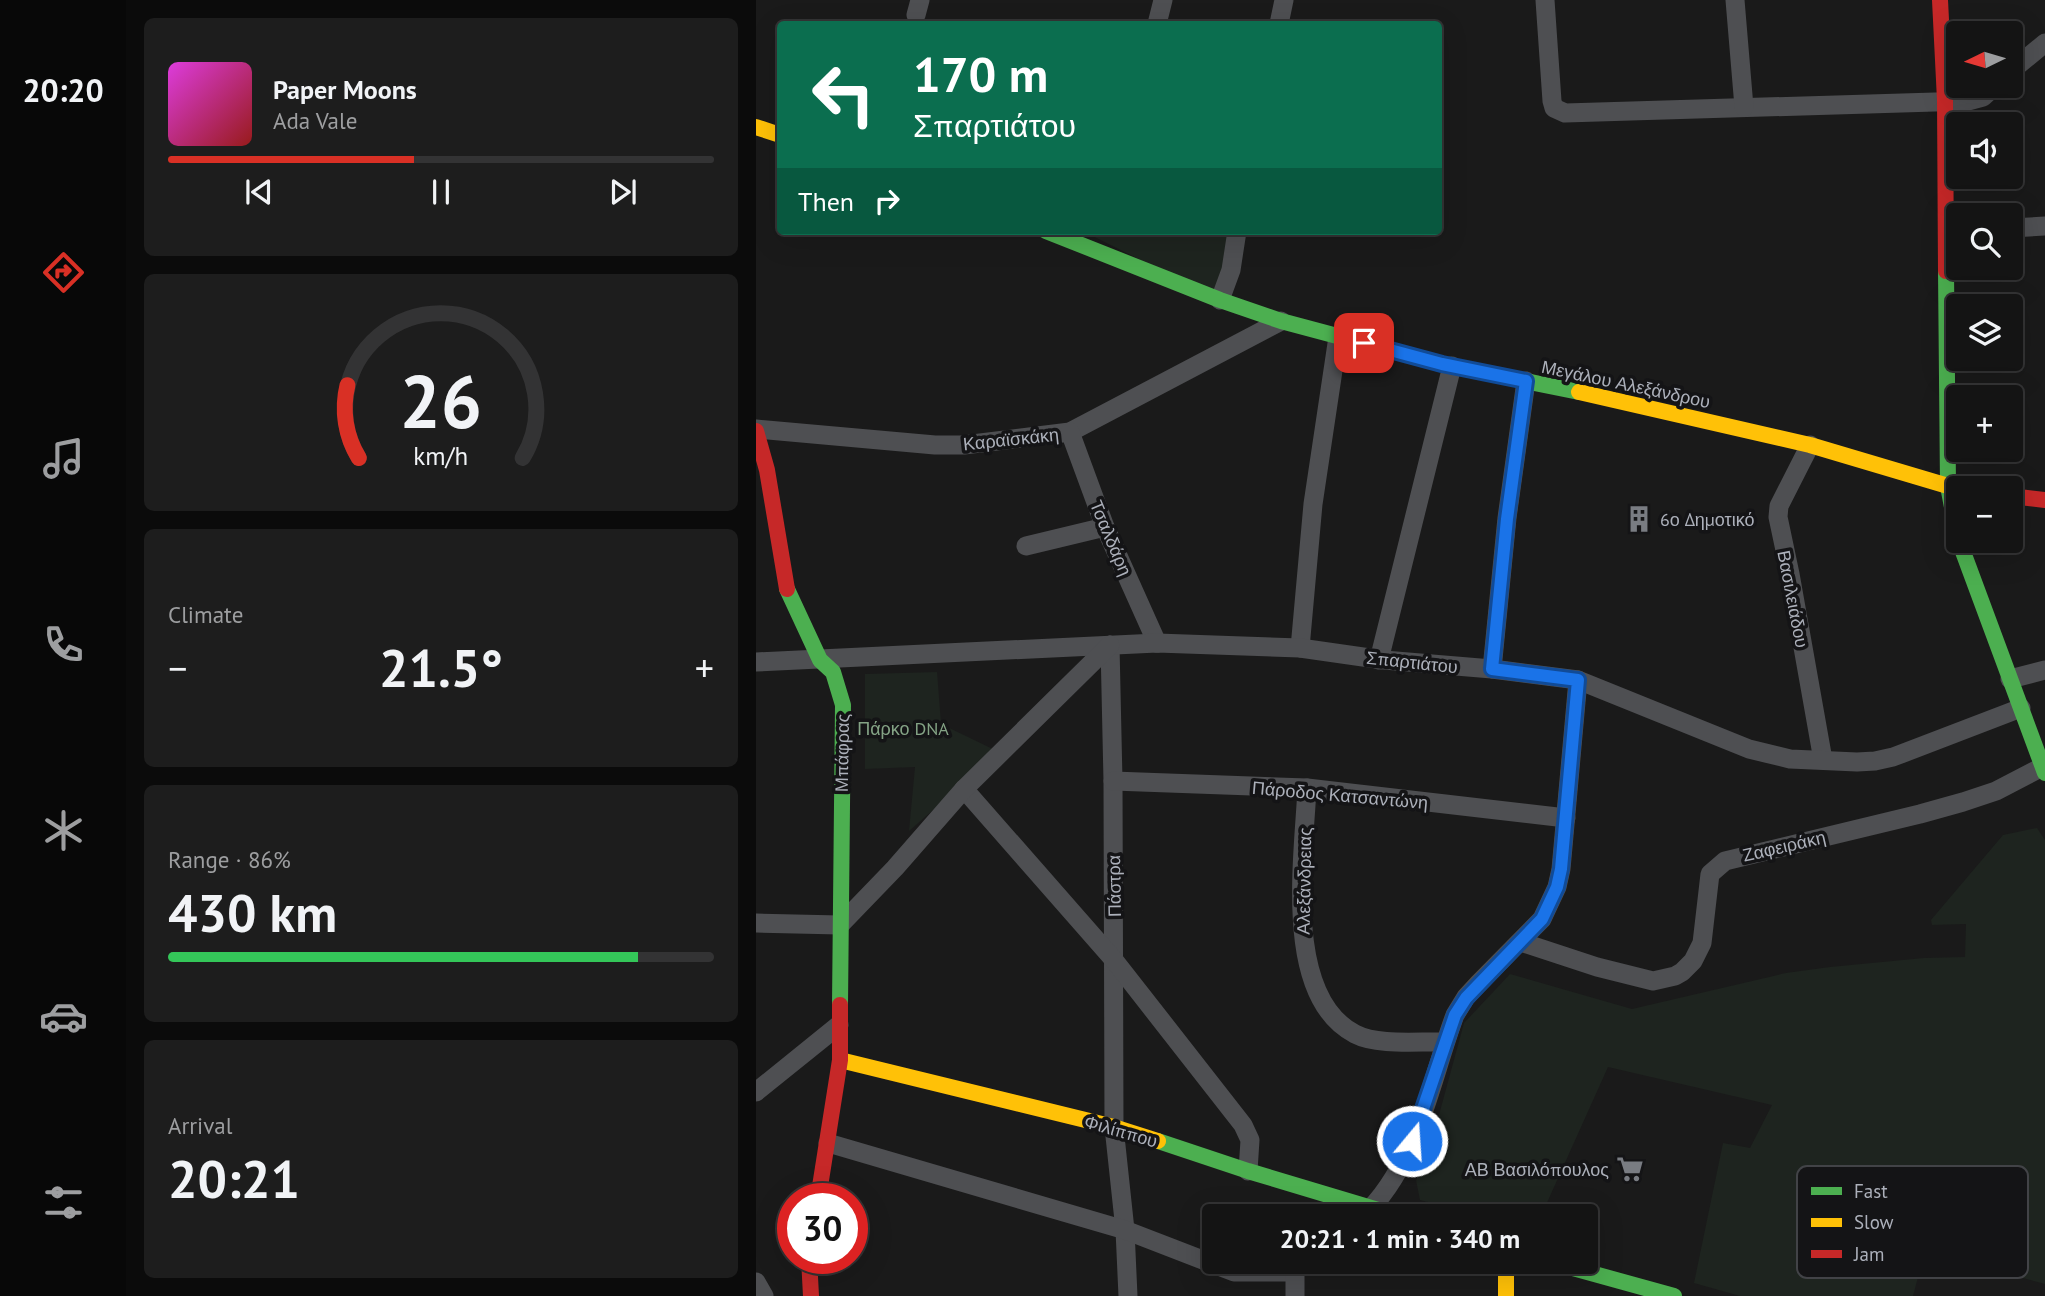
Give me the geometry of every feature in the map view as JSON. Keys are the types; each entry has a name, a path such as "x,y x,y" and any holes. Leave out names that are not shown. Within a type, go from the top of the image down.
{"street":[{"path":"1158,21 1163,0"},
{"path":"1280,21 1284,0"},
{"path":"1545,0 1552,101 1554,108 1559,111 1980,98"},
{"path":"1735,0 1744,107"},
{"path":"1940,0 1951,203"},
{"path":"2023,60 2045,43"},
{"path":"2023,65 2045,61"},
{"path":"756,127 777,134"},
{"path":"2023,227 2045,226"},
{"path":"1220,300 1231,270 1236,235"},
{"name":"Μεγάλου Αλεξάνδρου","path":"1080,237 1220,300 1281,321 1452,366 1810,445 1946,484"},
{"path":"1953,280 1955,476"},
{"name":"Καραϊσκάκη","path":"756,430 935,445 964,445 1070,432 1281,321"},
{"path":"1300,648 1313,504 1338,337"},
{"path":"1378,660 1452,366"},
{"path":"1492,669 1507,519 1526,381"},
{"name":"Μπάφρας","path":"756,430 768,470 787,589 820,660 833,672 843,705 840,1060 821,1183"},
{"name":"Τσαλδάρη","path":"1070,432 1105,527 1157,643"},
{"name":"Βασιλειάδου","path":"1810,445 1779,506 1778,517 1823,760"},
{"path":"2023,497 2045,500"},
{"path":"1026,547 1105,527"},
{"path":"1963,553 2044,770"},
{"name":"Σπαρτιάτου","path":"756,662 1157,643 1300,648 1378,660 1492,669 1578,680 1749,749 1790,759 1875,761 1893,757 2021,708"},
{"path":"756,923 840,925 895,868 964,789 1110,645"},
{"name":"Πάστρα","path":"1110,645 1115,1127 1125,1230"},
{"path":"2010,679 2045,670"},
{"path":"1374,1204 1404,1161 1455,1015 1466,998 1542,919 1557,887 1561,869 1578,680"},
{"name":"Ζαφειράκη","path":"1521,942 1597,967 1653,981 1675,976 1682,972 1698,953 1702,943 1710,874 1725,860 1963,802 2044,770"},
{"name":"Πάροδος Κατσαντώνη","path":"1113,781 1307,788 1566,818"},
{"name":"Αλεξάνδρειας","path":"1307,788 1301,904 1303,945 1317,992 1340,1024 1356,1035 1375,1040 1445,1042"},
{"path":"964,789 1114,960 1248,1132 1248,1171"},
{"path":"756,1092 839,1025"},
{"name":"Φιλίππου","path":"840,1060 1115,1127 1344,1204"},
{"path":"828,1143 1125,1230 1202,1260"},
{"path":"1125,1230 1128,1296"},
{"path":"810,1274 811,1296"},
{"path":"1296,1296 1300,1274"},
{"path":"1506,1274 1506,1296"},
{"path":"1594,1274 1674,1296"},
{"path":"756,1282 764,1296"}],"green space":[{"path":"1091,235 1236,235 1220,300"},
{"name":"Πάρκο DNA","path":"937,672 941,724 999,752 909,831 915,767 865,769 865,674"},
{"path":"2037,828 2045,840 2045,1284 2023,1278 2028,1278 2028,1166 1797,1166 1797,1278 1918,1278 1913,1296 1740,1296 1694,1283 1723,1143 1750,1148 1772,1105 1608,1067 1546,1204 1436,1204 1420,1200 1416,1180 1427,1159 1464,1023 1510,974 1632,1009 1786,973 1924,958 1965,957 1966,924 1932,925 1931,920 2003,835"}],"traffic: fast":[{"path":"1056,235 1220,300 1281,321 1442,364 1579,392"},
{"path":"1946,280 1948,476"},
{"path":"1963,553 2045,773"},
{"path":"787,589 820,660 833,672 843,705 840,1005"},
{"path":"1158,1141 1358,1204"},
{"path":"1594,1274 1674,1296"}],"traffic: slow":[{"path":"756,127 777,134"},
{"path":"1579,392 1810,445 1946,485"},
{"path":"840,1060 1114,1127 1158,1141"},
{"path":"1506,1274 1506,1296"}],"traffic: jam":[{"path":"1940,0 1945,100 1946,271"},
{"path":"756,431 767,470 787,589"},
{"path":"2023,497 2045,500"},
{"path":"821,1183 840,1060 840,1005"},
{"path":"810,1274 811,1296"}],"place":[{"name":"6ο Δημοτικό","path":"1639,519"},
{"name":"ΑΒ Βασιλόπουλος","path":"1630,1169"}],"route":[{"path":"1364,343 1442,364 1526,381 1507,519 1492,669 1578,680 1561,869 1557,887 1542,919 1466,998 1455,1015 1412,1141"}]}
